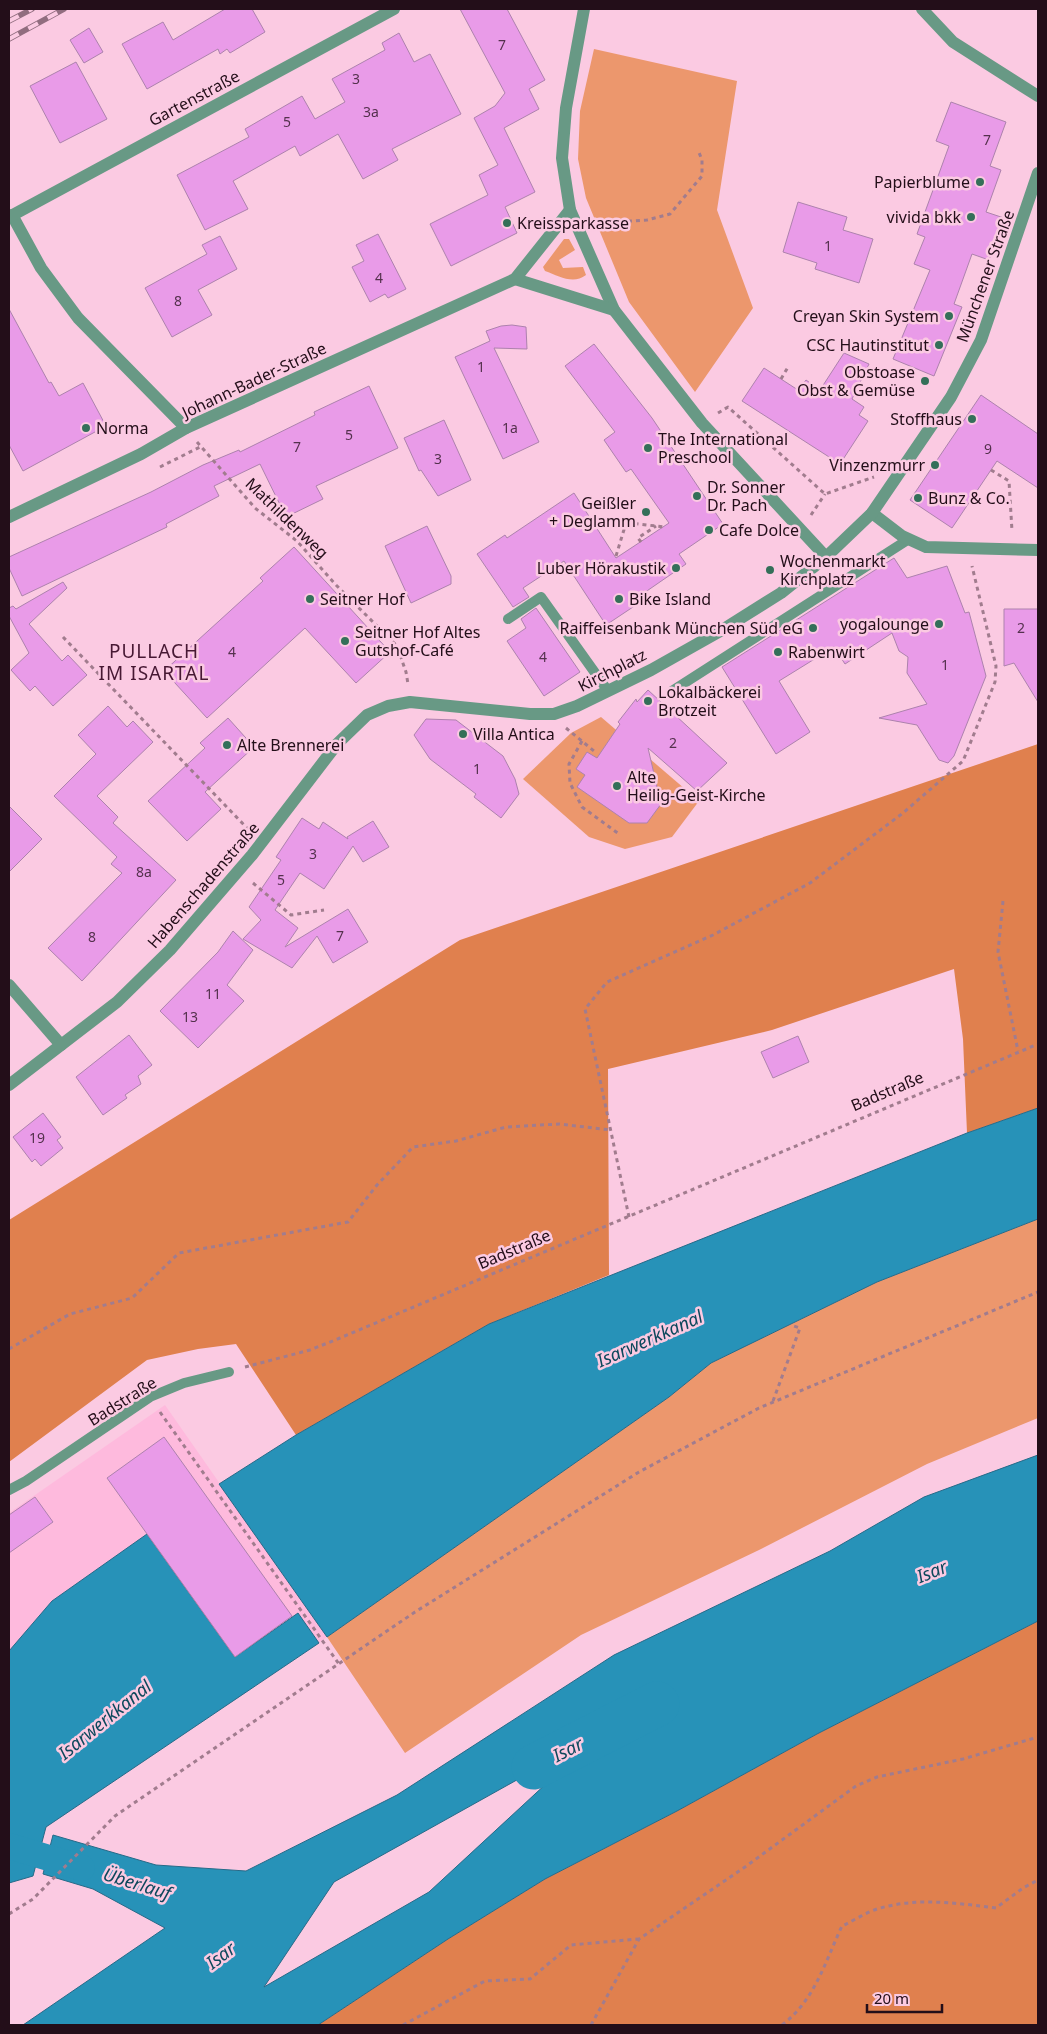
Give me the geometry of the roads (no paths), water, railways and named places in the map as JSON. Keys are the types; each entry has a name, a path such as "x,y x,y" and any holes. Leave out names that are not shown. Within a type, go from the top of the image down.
{"street":[{"name":"Gartenstraße","path":"10,216 394,9"},
{"path":"584,9 566,108 562,158 570,210 614,310 702,423 826,557"},
{"path":"922,9 953,42 1038,96"},
{"name":"Münchener Straße","path":"872,513 951,397 981,340 1038,173"},
{"name":"Johann-Bader-Straße","path":"9,517 141,454 186,428 515,279 570,210"},
{"path":"10,216 41,268 78,318 186,428"},
{"path":"515,279 614,310"},
{"path":"872,513 909,539 926,547 1038,550"},
{"name":"Kirchplatz","path":"410,702 530,714 554,714 608,691 722,630 781,593 826,557 872,513"},
{"name":"Habenschadenstraße","path":"9,1085 117,1002 170,950 262,843 337,744 367,715 388,706 410,702"},
{"path":"9,985 61,1046"}],"lane":[{"path":"672,691 909,539"},
{"path":"508,619 541,597 608,691"},
{"name":"Badstraße","path":"9,1490 26,1481 150,1398 184,1383 229,1372"}],"water":[{"name":"Isarwerkkanal","path":"1038,1108 1038,1219 877,1282 711,1363 669,1397 327,1637 219,1484 296,1435 489,1324 967,1133"},
{"path":"1038,1455 1038,1621 817,1734 677,1811 545,1879 448,1939 318,2025 23,2025 165,1928 93,1889 43,1874 53,1835 156,1865 246,1871 397,1795 614,1655 830,1551 924,1497","holes":["601,1733 429,1892 264,1987 334,1882"]},
{"name":"Isarwerkkanal","path":"147,1534 235,1657 298,1613 319,1643 46,1827 33,1876 9,1883 9,1651 52,1601"}],"waterway":[{"name":"Isar","path":"534,1767 657,1704"},
{"name":"Überlauf","path":"9,1846 82,1868"}],"railway":[{"path":"9,21 32,9"},
{"path":"9,39 64,9"}],"place":[{"name":"Papierblume","path":"980,182"},
{"name":"vivida bkk","path":"971,217"},
{"name":"Kreissparkasse","path":"507,223"},
{"name":"Creyan Skin System","path":"949,316"},
{"name":"CSC Hautinstitut","path":"939,345"},
{"name":"Obstoase Obst & Gemüse","path":"925,381"},
{"name":"Stoffhaus","path":"972,419"},
{"name":"Norma","path":"86,428"},
{"name":"The International Preschool","path":"648,448"},
{"name":"Vinzenzmurr","path":"935,465"},
{"name":"Dr. Sonner Dr. Pach","path":"697,496"},
{"name":"Bunz & Co.","path":"918,498"},
{"name":"Geißler + Deglamm","path":"646,512"},
{"name":"Cafe Dolce","path":"709,530"},
{"name":"Luber Hörakustik","path":"676,568"},
{"name":"Wochenmarkt Kirchplatz","path":"770,570"},
{"name":"Seitner Hof","path":"310,599"},
{"name":"Bike Island","path":"619,599"},
{"name":"yogalounge","path":"939,624"},
{"name":"Raiffeisenbank München Süd eG","path":"813,628"},
{"name":"Seitner Hof Altes Gutshof-Café","path":"345,641"},
{"name":"Rabenwirt","path":"778,652"},
{"name":"Lokalbäckerei Brotzeit","path":"648,701"},
{"name":"Villa Antica","path":"463,734"},
{"name":"Alte Brennerei","path":"227,745"},
{"name":"Alte Heilig-Geist-Kirche","path":"617,786"}],"district":[{"name":"PULLACH IM ISARTAL","path":"154,662"}]}
